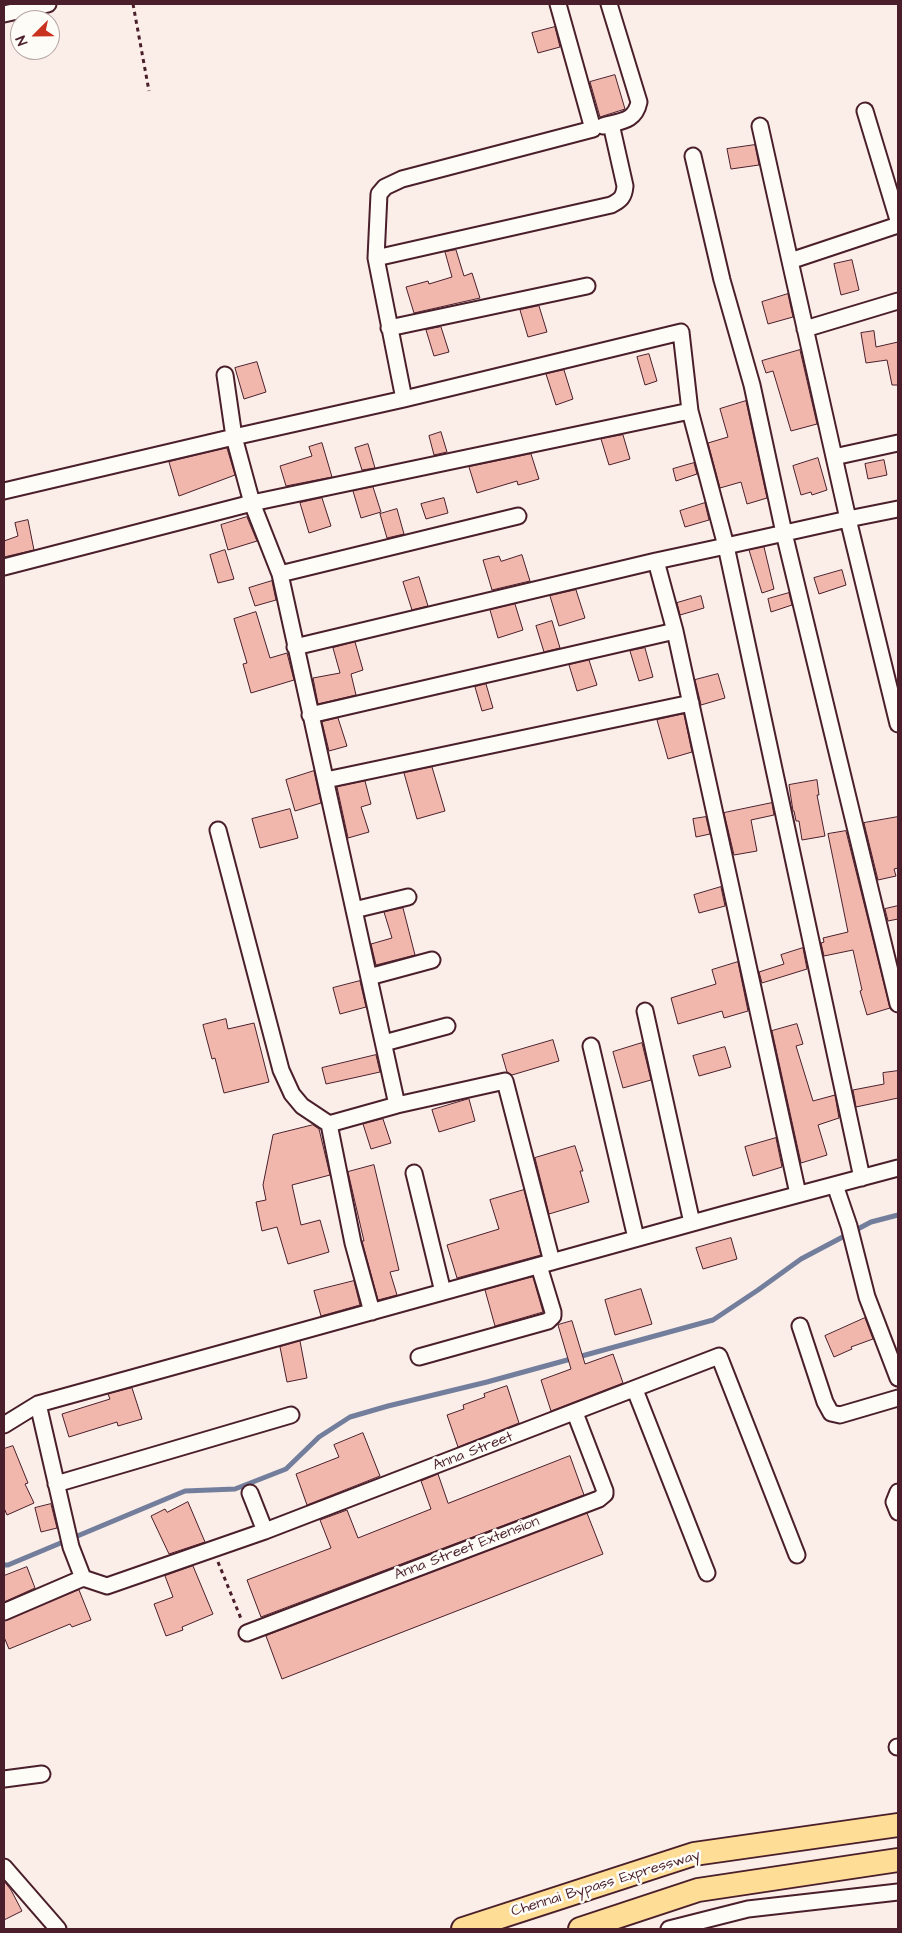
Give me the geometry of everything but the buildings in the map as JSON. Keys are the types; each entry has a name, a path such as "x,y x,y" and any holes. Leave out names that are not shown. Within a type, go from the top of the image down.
{"highway":[{"name":"Chennai Bypass Expressway","path":"463,1929 694,1854 898,1825"},
{"path":"580,1929 698,1890 898,1860"}],"street":[{"path":"4,14 48,4"},
{"path":"558,4 593,129"},
{"path":"404,399 376,258 379,194 385,187 402,179 593,129 633,116 638,111 640,102 609,4"},
{"path":"865,111 898,220"},
{"path":"376,258 620,201 624,195 625,186 611,124"},
{"path":"760,126 848,519 898,724"},
{"path":"693,156 722,280 752,385 784,533 898,1004"},
{"path":"790,261 898,225"},
{"path":"389,328 587,286"},
{"path":"805,329 898,301"},
{"path":"4,491 404,399 681,332 690,410 726,546 862,1178"},
{"path":"225,375 234,437 252,503 280,574 397,1105"},
{"path":"4,567 252,503 690,410"},
{"path":"834,457 898,443"},
{"path":"295,647 656,561 898,509"},
{"path":"280,574 518,516"},
{"path":"656,561 675,631 691,702 798,1194"},
{"path":"310,715 675,631"},
{"path":"326,780 691,702"},
{"path":"218,830 281,1070 292,1094 302,1106 329,1124 354,1243 372,1312"},
{"path":"354,910 408,897"},
{"path":"369,977 432,960"},
{"path":"645,1011 692,1223"},
{"path":"384,1043 448,1026"},
{"path":"591,1046 636,1238"},
{"path":"329,1124 397,1105 505,1081 545,1264 553,1312 552,1316 548,1321 419,1357"},
{"path":"4,1425 38,1404 636,1238 898,1168"},
{"path":"414,1172 443,1292"},
{"path":"835,1184 849,1226 867,1297 898,1378"},
{"path":"800,1326 825,1402 831,1412 840,1415 898,1398"},
{"name":"Anna Street","path":"83,1578 107,1586 213,1550 635,1390 719,1356 798,1555"},
{"path":"635,1390 708,1573"},
{"path":"4,1612 83,1578 69,1540 38,1404"},
{"name":"Anna Street Extension","path":"247,1633 599,1499 605,1494 605,1491 575,1413"},
{"path":"56,1484 291,1415"},
{"path":"898,1492 894,1502 898,1512"},
{"path":"250,1493 265,1531"},
{"path":"4,1779 42,1774"},
{"path":"4,1867 58,1929"},
{"path":"668,1929 748,1909 898,1892"}],"path":[{"path":"133,4 149,91"},
{"path":"213,1550 247,1633"}],"waterway":[{"path":"4,1565 8,1565 185,1491 235,1489 286,1469 319,1437 350,1417 487,1382 713,1320 801,1259 871,1222 898,1215"}]}
